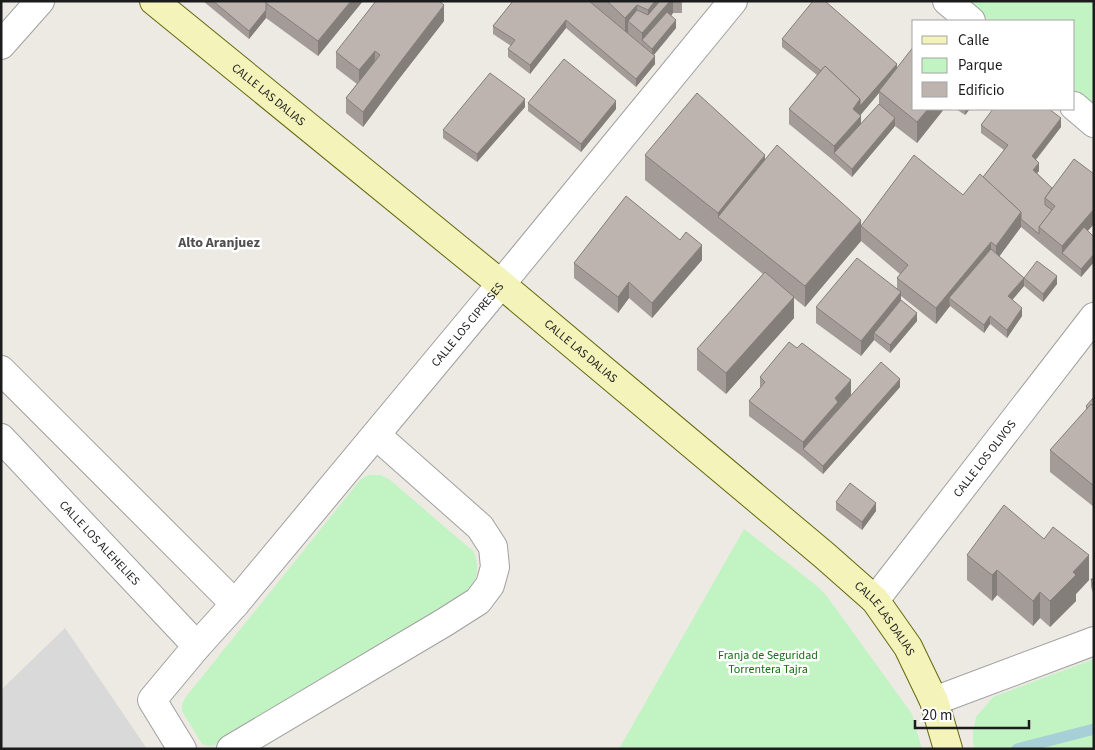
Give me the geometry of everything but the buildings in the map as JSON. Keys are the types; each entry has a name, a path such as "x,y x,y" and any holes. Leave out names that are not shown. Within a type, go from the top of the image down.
{"street":[{"path":"1,45 40,1"},
{"name":"CALLE LAS DALIAS","path":"154,1 501,284 875,600 908,647 934,701 948,749"},
{"name":"CALLE LOS CIPRESES","path":"182,749 152,700 376,435 733,1"},
{"path":"947,1 970,20"},
{"path":"1075,107 1094,123"},
{"name":"CALLE LOS OLIVOS","path":"875,600 1094,317"},
{"path":"1,370 235,604"},
{"path":"231,749 445,622 478,601 490,586 495,566 492,547 480,527 376,435"},
{"name":"CALLE LOS ALEHELIES","path":"1,438 197,646"},
{"path":"934,701 1094,641"}],"shaded area":[{"path":"65,628 147,749 1,749 1,690"}],"green space":[{"path":"967,1 1094,1 1094,109 1075,93 1075,20 989,20"},
{"path":"368,475 380,475 389,479 474,552 477,572 471,590 219,744 209,746 202,744 182,711 185,698 361,479"},
{"name":"Franja de Seguridad Torrentera Tajra","path":"744,529 826,595 912,714 922,749 619,749"},
{"path":"1094,659 1094,749 974,749 973,731 976,717 993,697"}],"waterway":[{"path":"1017,749 1094,729"}],"district":[{"name":"Alto Aranjuez","path":"219,243"}]}
